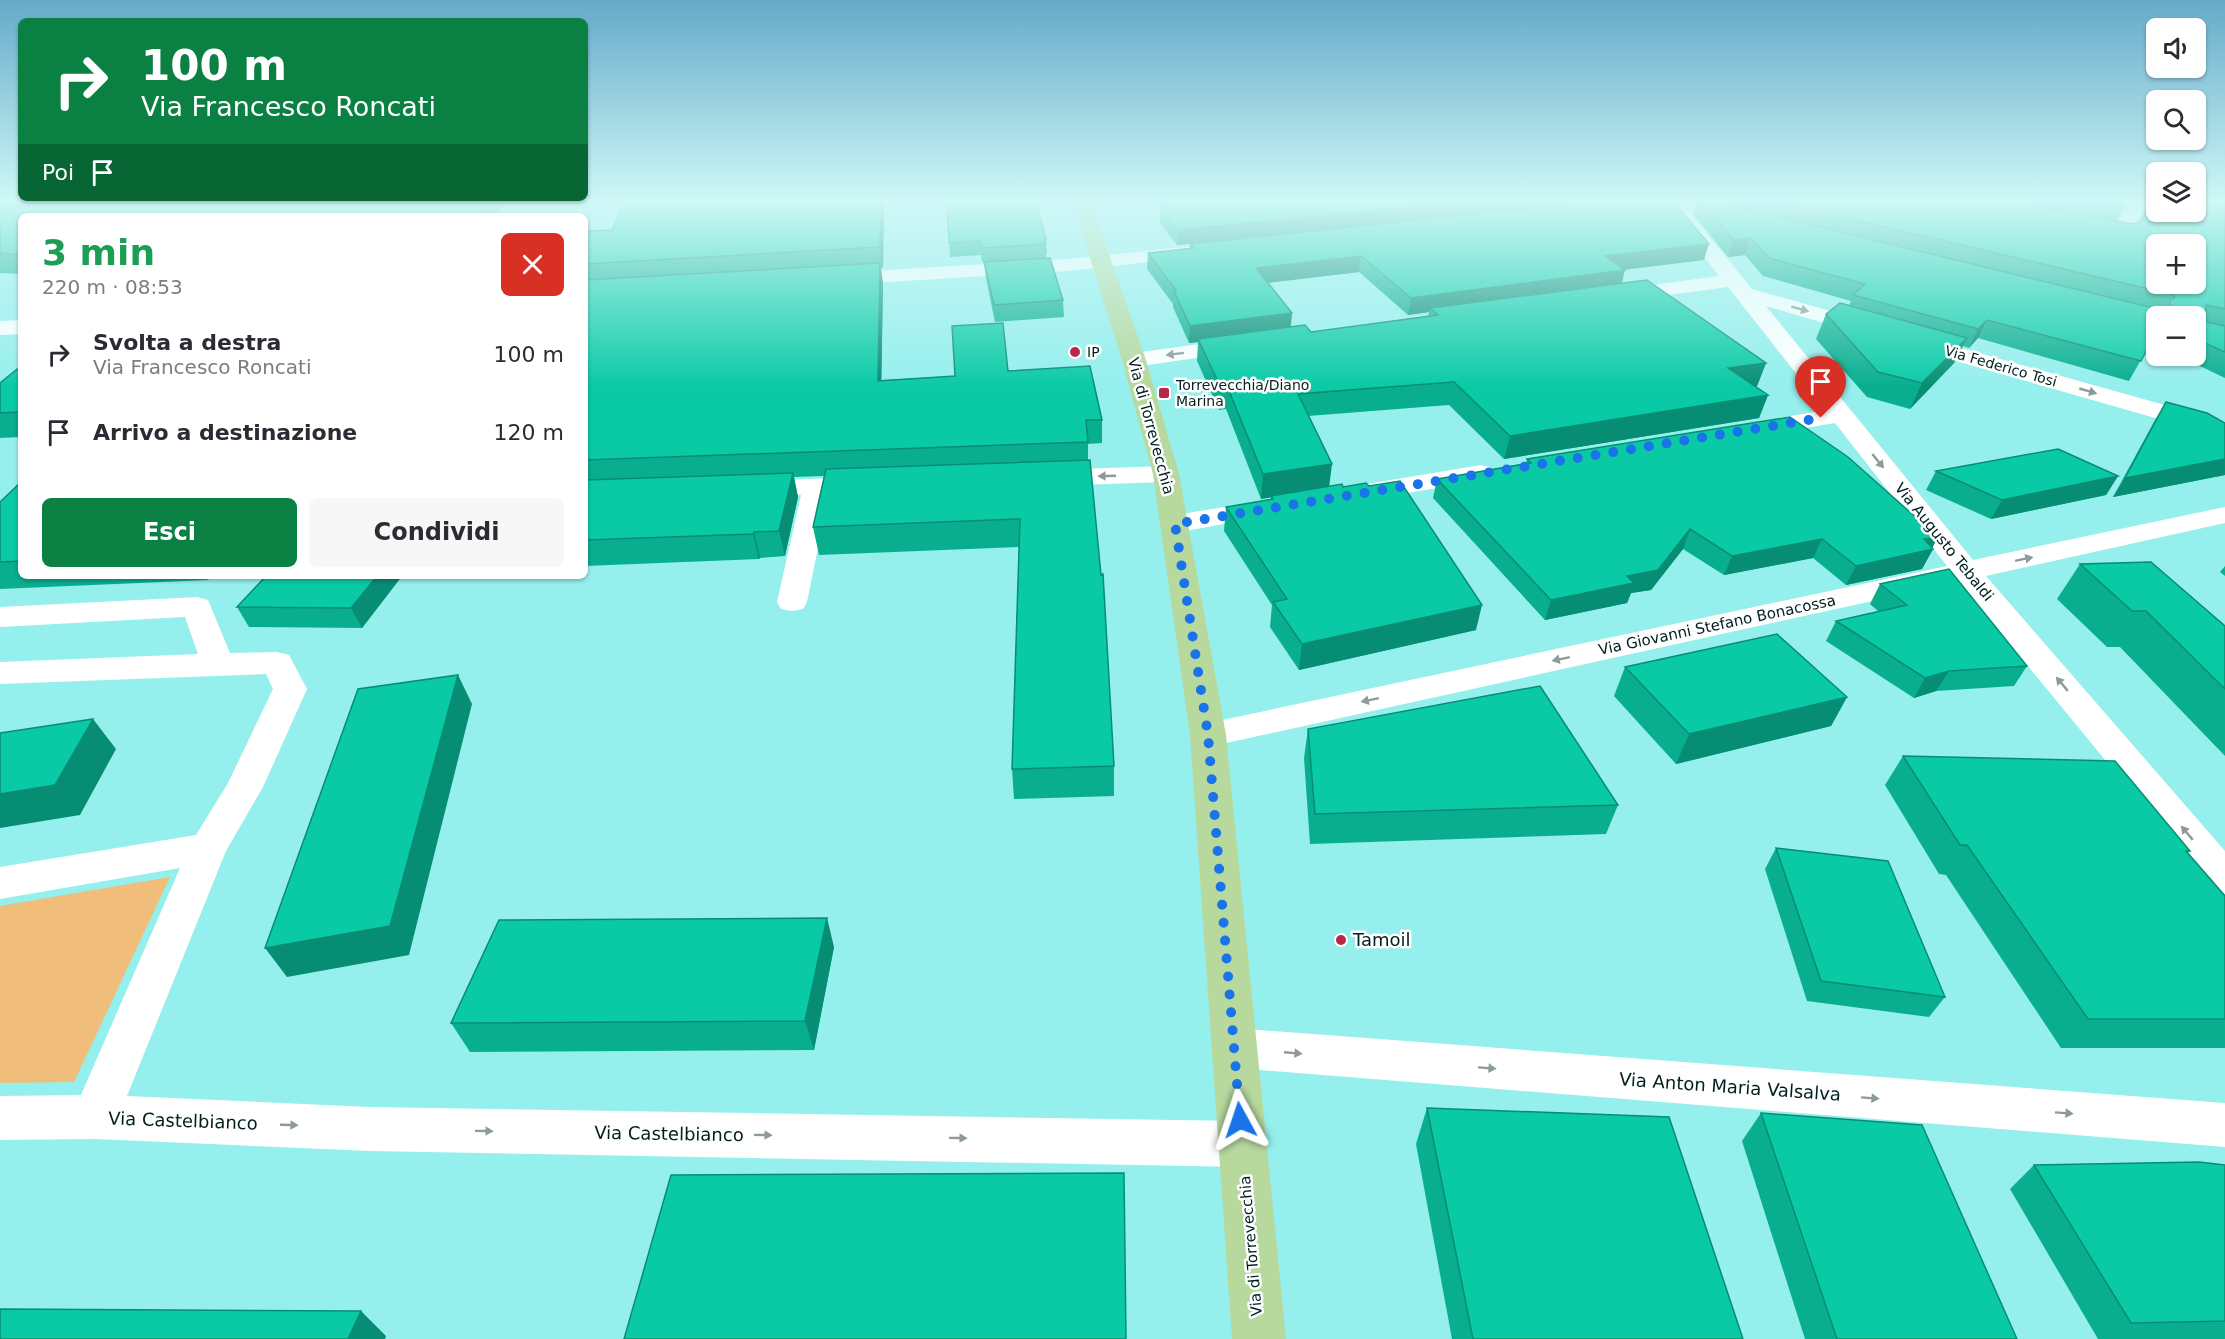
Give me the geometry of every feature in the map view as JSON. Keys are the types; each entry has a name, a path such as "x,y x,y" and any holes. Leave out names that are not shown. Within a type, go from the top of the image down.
{"main road":[{"name":"Via di Torrevecchia","path":"1101,262 1134,360 1166,474 1208,735 1259,1339"}],"street":[{"path":"819,280 1093,262"},
{"name":"Via Augusto Tebaldi","path":"1719,262 1967,572 2225,878"},
{"path":"1590,299 1738,287"},
{"name":"Via Federico Tosi","path":"1738,287 2225,430"},
{"path":"0,328 18,327"},
{"path":"1134,360 1269,342"},
{"path":"1726,434 1841,415"},
{"path":"1336,497 1502,470"},
{"path":"1027,479 1166,474"},
{"path":"724,490 887,484"},
{"path":"792,602 817,486"},
{"path":"1175,524 1289,505"},
{"name":"Via Giovanni Stefano Bonacossa","path":"1208,735 2225,515"},
{"path":"0,617 197,608 218,664 0,674"},
{"name":"Via Castelbianco","path":"95,1117 208,848 244,787 290,688 277,663 218,664"},
{"path":"0,883 208,848"},
{"name":"Via Anton Maria Valsalva","path":"1234,1048 2225,1125"},
{"name":"Via Castelbianco","path":"0,1118 95,1117 369,1129 1242,1144"}],"shaded area":[{"path":"170,877 74,1082 0,1083 0,906"}],"building":[{"path":"984,262 1051,262 1063,300 994,305"},
{"path":"1155,262 1304,262 1256,268 1292,313 1190,326 1174,291 1176,290"},
{"path":"1369,262 1614,262 1625,270 1411,298"},
{"path":"1786,262 1966,262 2146,306 2146,351 2141,361 1987,320 1978,329 1853,295 1865,284"},
{"path":"2036,262 2146,262 2146,288"},
{"path":"2206,262 2225,262 2225,309 2206,305 2170,306 2170,300 2175,298 2170,294 2206,294"},
{"path":"880,263 878,381 955,376 952,326 1003,323 1008,371 1090,366 1102,420 1086,420 1088,442 588,460 588,280"},
{"path":"1647,280 1766,363 1728,368 1768,395 1510,436 1454,382 1298,394 1332,464 1263,474 1227,386 1220,386 1198,339 1305,325 1311,332 1438,315 1430,308"},
{"path":"1840,303 1967,338 1922,383 1878,372 1826,314"},
{"path":"2206,322 2225,326 2225,352 2206,343"},
{"path":"18,368 18,412 0,413 0,383"},
{"path":"2166,402 2207,413 2225,423 2225,459 2125,478"},
{"path":"1790,417 1848,457 1938,537 1924,539 1933,549 1856,566 1822,539 1732,556 1690,529 1658,570 1627,576 1634,583 1551,600 1437,479 1531,463 1527,459"},
{"path":"2058,449 2118,476 2002,500 1936,471"},
{"path":"1090,460 1101,575 1103,574 1114,766 1012,769 1020,519 813,527 826,469"},
{"path":"793,473 779,531 588,540 588,480"},
{"path":"1400,481 1482,605 1302,644 1273,602 1287,599 1226,507 1273,499 1271,496 1342,484 1343,487 1366,483 1369,486"},
{"path":"18,485 18,561 0,562 0,502"},
{"path":"2151,562 2225,626 2225,689 2146,611 2132,611 2080,564"},
{"path":"1949,569 2027,666 1949,671 1925,678 1836,621 1907,605 1880,584"},
{"path":"263,579 375,579 351,608 237,607"},
{"path":"1777,634 1847,697 1689,734 1625,667"},
{"path":"458,675 390,926 265,948 358,689"},
{"path":"1540,686 1618,805 1315,814 1308,729"},
{"path":"93,719 55,785 0,794 0,733"},
{"path":"1903,756 2115,761 2190,851 2186,851 2225,896 2225,1019 2088,1019 1967,845 1960,845"},
{"path":"1776,848 1888,861 1945,997 1821,981"},
{"path":"827,918 805,1021 451,1023 499,920"},
{"path":"1427,1108 1669,1117 1743,1339 1473,1339"},
{"path":"1761,1113 1922,1125 2017,1339 1837,1339"},
{"path":"2199,1162 2225,1165 2225,1321 2131,1323 2034,1165"},
{"path":"1124,1173 1126,1339 624,1339 671,1175"},
{"path":"0,1309 361,1311 348,1339 0,1339"}],"place":[{"name":"IP","path":"1075,352"},
{"name":"Torrevecchia/Diano Marina","path":"1164,393"},
{"name":"Tamoil","path":"1341,940"}],"route":[{"path":"1240,1120 1208,735 1175,524 1821,418"}]}
